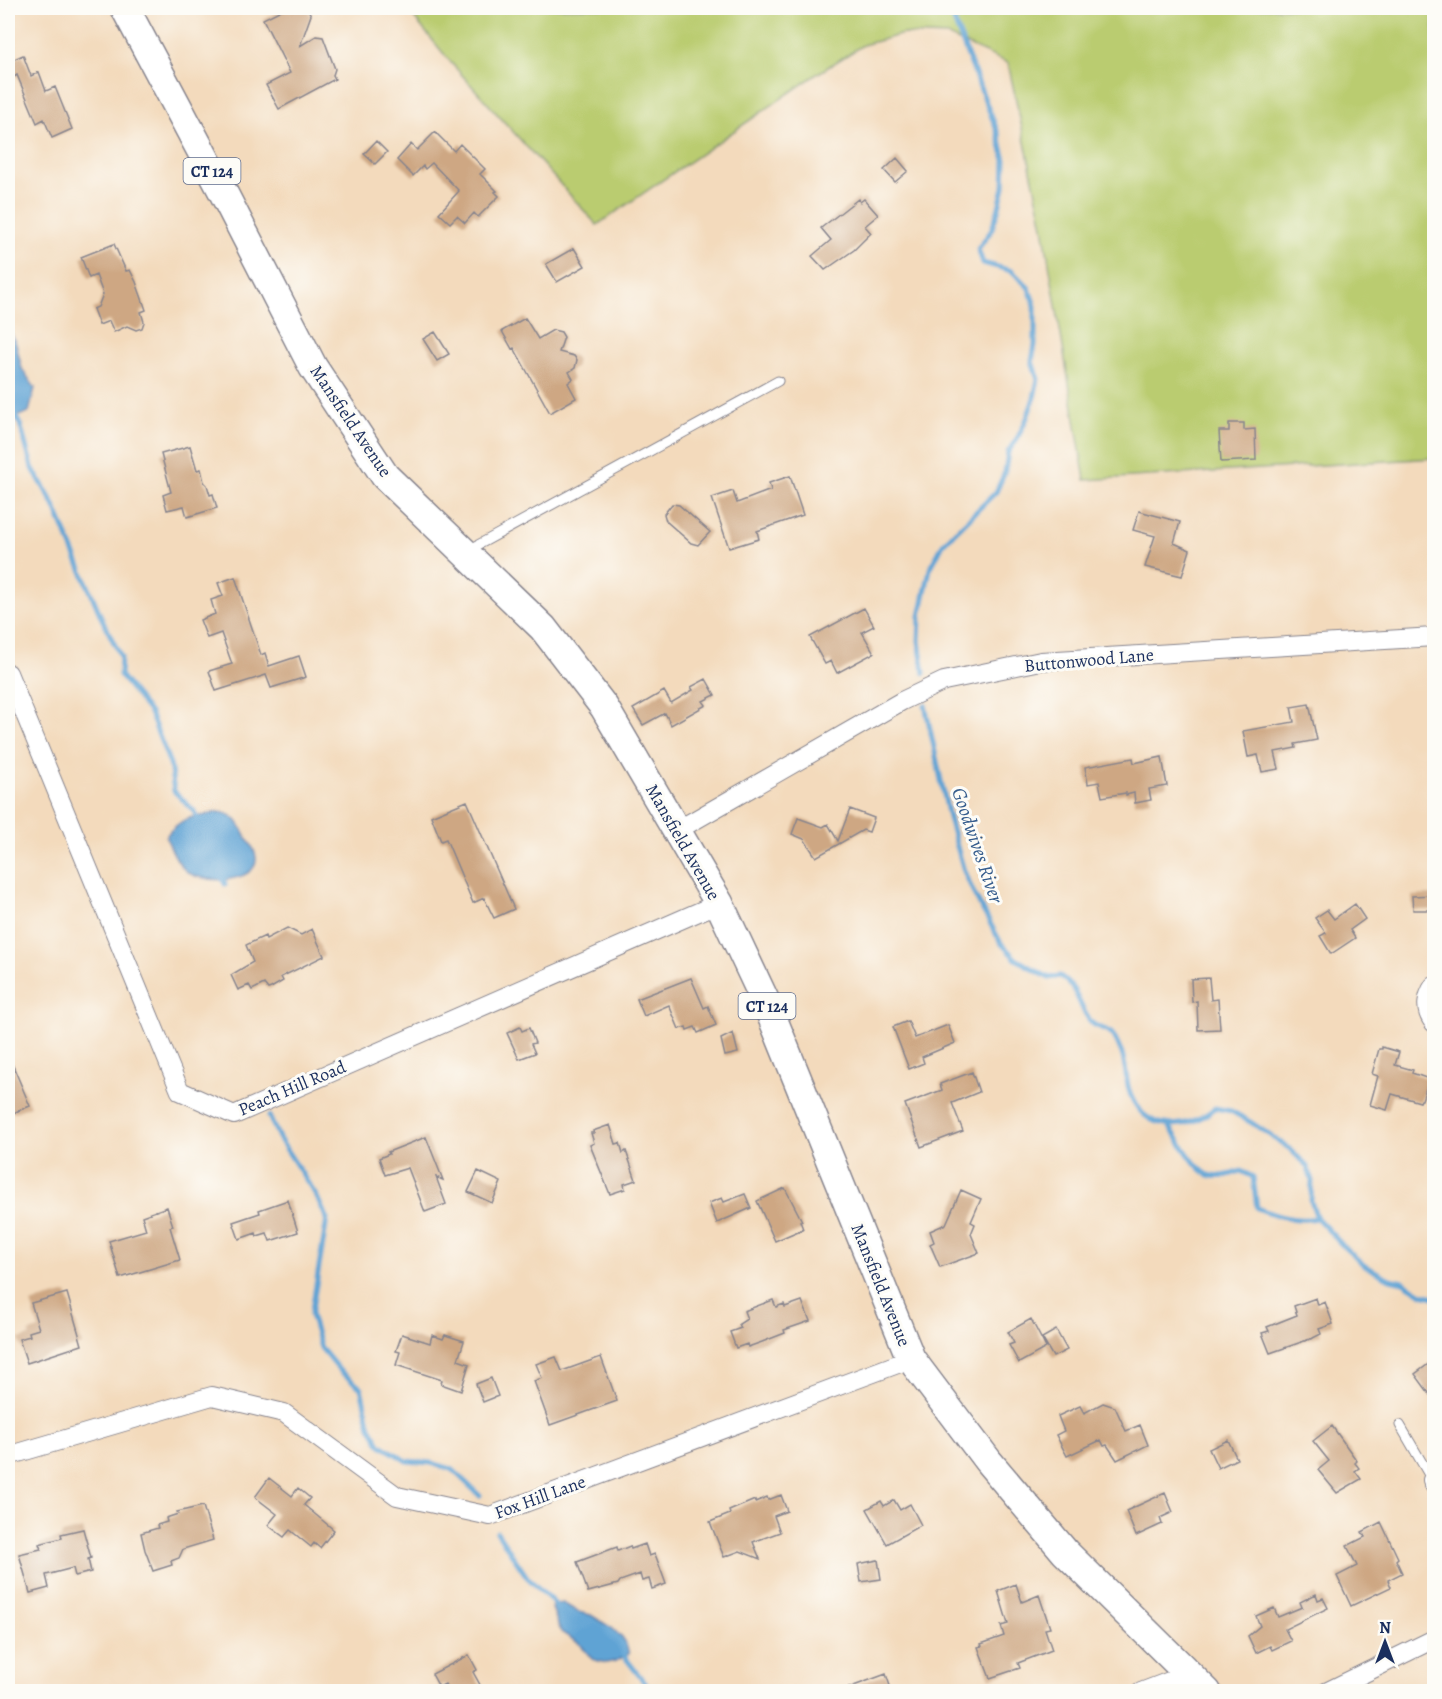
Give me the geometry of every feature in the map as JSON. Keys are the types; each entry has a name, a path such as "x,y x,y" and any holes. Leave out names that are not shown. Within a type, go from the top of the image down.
{"main road":[{"name":"Mansfield Avenue","path":"125,8 224,192 312,367 385,476 543,628 597,699 719,903 768,1007 911,1359 988,1461 1065,1552 1198,1683"}],"street":[{"name":"Buttonwood Lane","path":"676,831 902,701 944,681 1041,662 1434,637"},
{"name":"Peach Hill Road","path":"8,673 180,1091 234,1115 719,903"},
{"path":"1434,985 1427,1000 1427,1010 1434,1023"},
{"name":"Fox Hill Lane","path":"8,1456 212,1396 284,1413 397,1496 490,1516 911,1359"},
{"path":"1326,1692 1434,1639"},
{"path":"1141,1692 1198,1683"}],"lane":[{"path":"465,552 778,381"},
{"path":"1400,1425 1433,1483"}],"green space":[{"path":"406,8 1434,8 1434,458 1085,480 1042,221 1008,63 948,36 903,34 863,45 597,225 453,65"}],"water":[{"path":"8,326 16,344 22,369 35,388 29,412 8,420"},
{"path":"216,812 226,813 236,821 255,852 254,867 248,873 226,879 202,878 185,870 174,855 166,837 168,834 185,820"},
{"path":"563,1603 578,1612 591,1615 612,1628 625,1641 629,1654 606,1663 592,1659 580,1644 561,1632 552,1608 553,1605"}],"building":[{"path":"285,8 307,8 311,15 300,46 316,36 323,37 335,69 333,75 335,79 279,109 266,85 290,73 263,19"},
{"path":"23,55 31,76 39,72 46,91 55,87 72,129 52,138 44,119 37,123 17,75 14,77 8,62"},
{"path":"435,132 454,151 460,144 485,169 480,174 499,196 478,217 474,213 465,223 457,216 450,223 439,213 459,191 432,163 425,169 423,166 413,176 397,160 411,144 417,150"},
{"path":"376,141 387,152 375,164 364,154"},
{"path":"897,158 908,171 895,182 884,170"},
{"path":"858,199 860,202 864,199 878,215 865,226 871,233 854,250 825,270 812,256 831,240 821,228"},
{"path":"114,244 126,271 130,270 136,282 146,310 141,312 144,322 142,328 136,330 127,326 114,332 109,321 99,325 93,309 98,307 103,294 96,275 89,278 81,257"},
{"path":"574,248 585,266 557,282 546,264"},
{"path":"525,318 538,339 553,330 561,332 564,337 559,352 574,356 577,360 575,368 569,372 573,379 568,383 576,398 550,413 502,331"},
{"path":"435,332 449,354 437,361 423,339"},
{"path":"1229,423 1244,423 1244,430 1255,429 1256,460 1221,462 1219,431 1229,431"},
{"path":"190,446 197,470 201,469 204,482 210,495 213,494 217,508 187,517 184,506 167,510 163,495 171,492 161,454"},
{"path":"790,476 803,515 757,531 759,539 729,548 712,498 733,491 737,503 771,490 769,483"},
{"path":"672,504 679,505 710,532 698,545 691,543 666,521 664,514"},
{"path":"1139,511 1180,522 1174,543 1190,550 1182,576 1145,567 1155,536 1133,530"},
{"path":"235,577 261,655 265,653 269,666 299,656 306,677 271,688 266,675 216,691 209,671 232,664 221,633 207,638 200,620 215,614 211,600 223,596 218,583"},
{"path":"864,608 874,626 862,632 874,653 837,673 831,661 825,664 810,637"},
{"path":"706,679 715,695 703,701 706,705 671,725 665,713 643,725 633,709 664,691 671,703 693,690 691,687"},
{"path":"1309,704 1317,740 1295,744 1296,748 1275,752 1279,769 1262,772 1258,755 1248,757 1243,731 1294,722 1291,707"},
{"path":"1162,757 1167,786 1149,789 1151,800 1135,803 1134,793 1102,797 1099,782 1088,784 1085,767 1133,758 1134,763"},
{"path":"467,801 514,909 494,918 484,898 473,903 446,839 441,841 431,816"},
{"path":"850,809 874,818 869,832 863,830 816,857 804,839 792,834 798,818 823,827 828,824 838,841"},
{"path":"1434,895 1434,910 1413,910 1412,896"},
{"path":"1355,904 1365,919 1350,930 1355,938 1331,954 1320,936 1326,933 1315,918 1327,910 1334,919"},
{"path":"287,928 301,935 312,929 324,956 281,977 283,981 271,988 268,989 264,984 252,990 249,985 238,990 231,975 253,962 246,945 265,936 266,939"},
{"path":"691,978 704,1008 708,1006 716,1025 698,1033 695,1027 687,1030 686,1027 679,1029 669,1005 644,1016 637,999"},
{"path":"1209,978 1211,1000 1218,999 1220,1029 1198,1030 1197,1001 1192,1002 1191,979"},
{"path":"908,1021 915,1038 948,1025 955,1043 922,1057 924,1063 909,1069 893,1027"},
{"path":"520,1027 522,1031 529,1028 535,1043 531,1044 535,1053 519,1059 507,1033"},
{"path":"733,1033 738,1053 725,1056 721,1039"},
{"path":"1382,1047 1399,1052 1395,1065 1413,1070 1412,1073 1429,1079 1420,1102 1392,1094 1387,1110 1370,1105 1378,1076 1372,1074 1379,1049"},
{"path":"8,1054 30,1106 13,1113 12,1111 8,1113"},
{"path":"972,1072 979,1092 952,1103 963,1131 921,1147 905,1104 942,1090 940,1084"},
{"path":"610,1125 616,1144 620,1143 623,1153 626,1151 636,1180 624,1184 625,1189 610,1194 590,1145 594,1143 591,1133 594,1133 593,1131"},
{"path":"426,1137 443,1180 436,1177 446,1204 425,1212 408,1168 385,1175 379,1158 389,1154 388,1152"},
{"path":"478,1171 501,1182 492,1203 468,1192"},
{"path":"785,1188 802,1221 800,1221 803,1229 775,1241 757,1201"},
{"path":"961,1190 981,1199 971,1222 975,1224 971,1234 979,1253 940,1267 930,1244 934,1242 930,1231 946,1224"},
{"path":"745,1194 751,1208 717,1223 709,1203 722,1198 724,1202"},
{"path":"288,1200 298,1232 270,1241 267,1233 257,1236 256,1233 239,1239 233,1222"},
{"path":"167,1207 173,1226 170,1227 180,1260 120,1278 109,1241 146,1230 142,1216"},
{"path":"67,1293 82,1345 27,1363 19,1339 30,1336 29,1332 39,1329 31,1303"},
{"path":"1316,1298 1318,1305 1325,1302 1333,1324 1319,1329 1321,1334 1313,1338 1270,1353 1262,1333 1269,1331 1267,1327 1297,1315 1294,1306"},
{"path":"773,1300 776,1307 784,1304 785,1307 802,1301 810,1321 784,1330 785,1333 762,1342 736,1348 730,1332 741,1328 739,1324 747,1319 744,1311"},
{"path":"1031,1319 1046,1348 1019,1363 1009,1345 1014,1343 1008,1332"},
{"path":"1056,1330 1067,1350 1053,1357 1042,1338"},
{"path":"402,1334 430,1343 432,1335 443,1339 445,1335 464,1341 458,1360 469,1364 461,1391 441,1384 442,1380 396,1365 400,1352 396,1351"},
{"path":"556,1357 562,1371 601,1357 617,1401 550,1425 534,1381 542,1378 536,1364"},
{"path":"1434,1360 1434,1400 1415,1374"},
{"path":"491,1378 498,1396 483,1402 476,1384"},
{"path":"1103,1403 1115,1407 1126,1431 1140,1425 1148,1445 1117,1460 1101,1440 1067,1456 1056,1435 1064,1431 1058,1416 1080,1406 1084,1413"},
{"path":"1332,1426 1357,1461 1355,1463 1359,1468 1355,1471 1361,1479 1337,1493 1318,1470 1329,1461 1313,1441"},
{"path":"1228,1440 1237,1459 1218,1468 1209,1449"},
{"path":"269,1478 292,1496 298,1488 310,1498 304,1505 334,1530 320,1548 314,1543 311,1547 290,1530 284,1537 268,1525 277,1514 255,1497"},
{"path":"1165,1493 1173,1512 1160,1518 1162,1524 1136,1536 1126,1511"},
{"path":"781,1495 787,1511 774,1516 780,1532 753,1542 760,1559 740,1551 724,1557 710,1522 755,1500 755,1502 767,1497 768,1500"},
{"path":"894,1500 900,1510 910,1504 921,1525 887,1544 867,1509 881,1501 884,1506"},
{"path":"203,1506 213,1540 183,1549 179,1558 171,1561 172,1565 153,1571 141,1533 158,1528 157,1525 167,1522 166,1518 178,1514 177,1512"},
{"path":"1381,1522 1398,1558 1396,1560 1402,1573 1388,1580 1391,1587 1351,1606 1337,1576 1357,1566 1347,1546 1365,1537 1362,1532"},
{"path":"83,1529 91,1558 88,1559 91,1572 75,1576 73,1568 46,1575 49,1588 30,1593 19,1554 41,1549 39,1544 62,1538 61,1534"},
{"path":"645,1544 649,1556 655,1554 666,1584 652,1589 649,1579 642,1581 640,1574 620,1581 618,1584 588,1592 577,1562 617,1547 618,1551 630,1546 631,1549"},
{"path":"878,1560 881,1579 861,1582 858,1564"},
{"path":"1016,1584 1022,1602 1039,1595 1050,1628 1045,1629 1052,1650 1018,1663 1020,1668 990,1678 978,1647 1004,1636 1001,1626 1008,1624 998,1591"},
{"path":"1316,1594 1318,1600 1323,1598 1328,1608 1285,1629 1291,1641 1272,1650 1270,1646 1256,1653 1248,1636 1260,1626 1256,1616 1274,1608 1278,1617 1302,1607 1300,1602"},
{"path":"469,1655 477,1670 473,1672 484,1692 449,1692 445,1684 439,1687 432,1674"},
{"path":"886,1674 892,1692 844,1692 843,1690"}],"waterway":[{"name":"Goodwives River","path":"924,673 919,641 920,616 930,569 943,544 996,492 1005,472 1008,452 1027,418 1038,379 1032,361 1035,345 1035,306 1029,288 1012,271 983,263 978,249 991,231 998,211 1004,187 1005,160 998,133 949,8"},
{"path":"8,404 20,424 32,467 54,505 102,619 121,657 120,675 150,713 170,764 174,791 194,811 199,821"},
{"name":"Goodwives River","path":"925,705 949,818 964,871 975,896 1001,943 1016,959 1049,978 1060,976 1067,981 1093,1024 1113,1036 1123,1056 1129,1091 1138,1108 1147,1117 1168,1124 1192,1121 1215,1108 1231,1111 1252,1123 1290,1149 1307,1166 1312,1181 1311,1201 1317,1218 1345,1248 1365,1266 1390,1279 1403,1282 1422,1294 1434,1297"},
{"path":"221,874 225,884"},
{"path":"269,1116 279,1138 317,1197 327,1219 311,1315 321,1348 340,1371 361,1388 370,1427 381,1445 407,1461 431,1463 452,1469 480,1496"},
{"path":"1169,1126 1194,1162 1206,1174 1219,1176 1241,1171 1253,1177 1257,1208 1286,1218 1317,1218"},
{"path":"497,1532 527,1577 560,1609"},
{"path":"621,1652 652,1692"}]}
